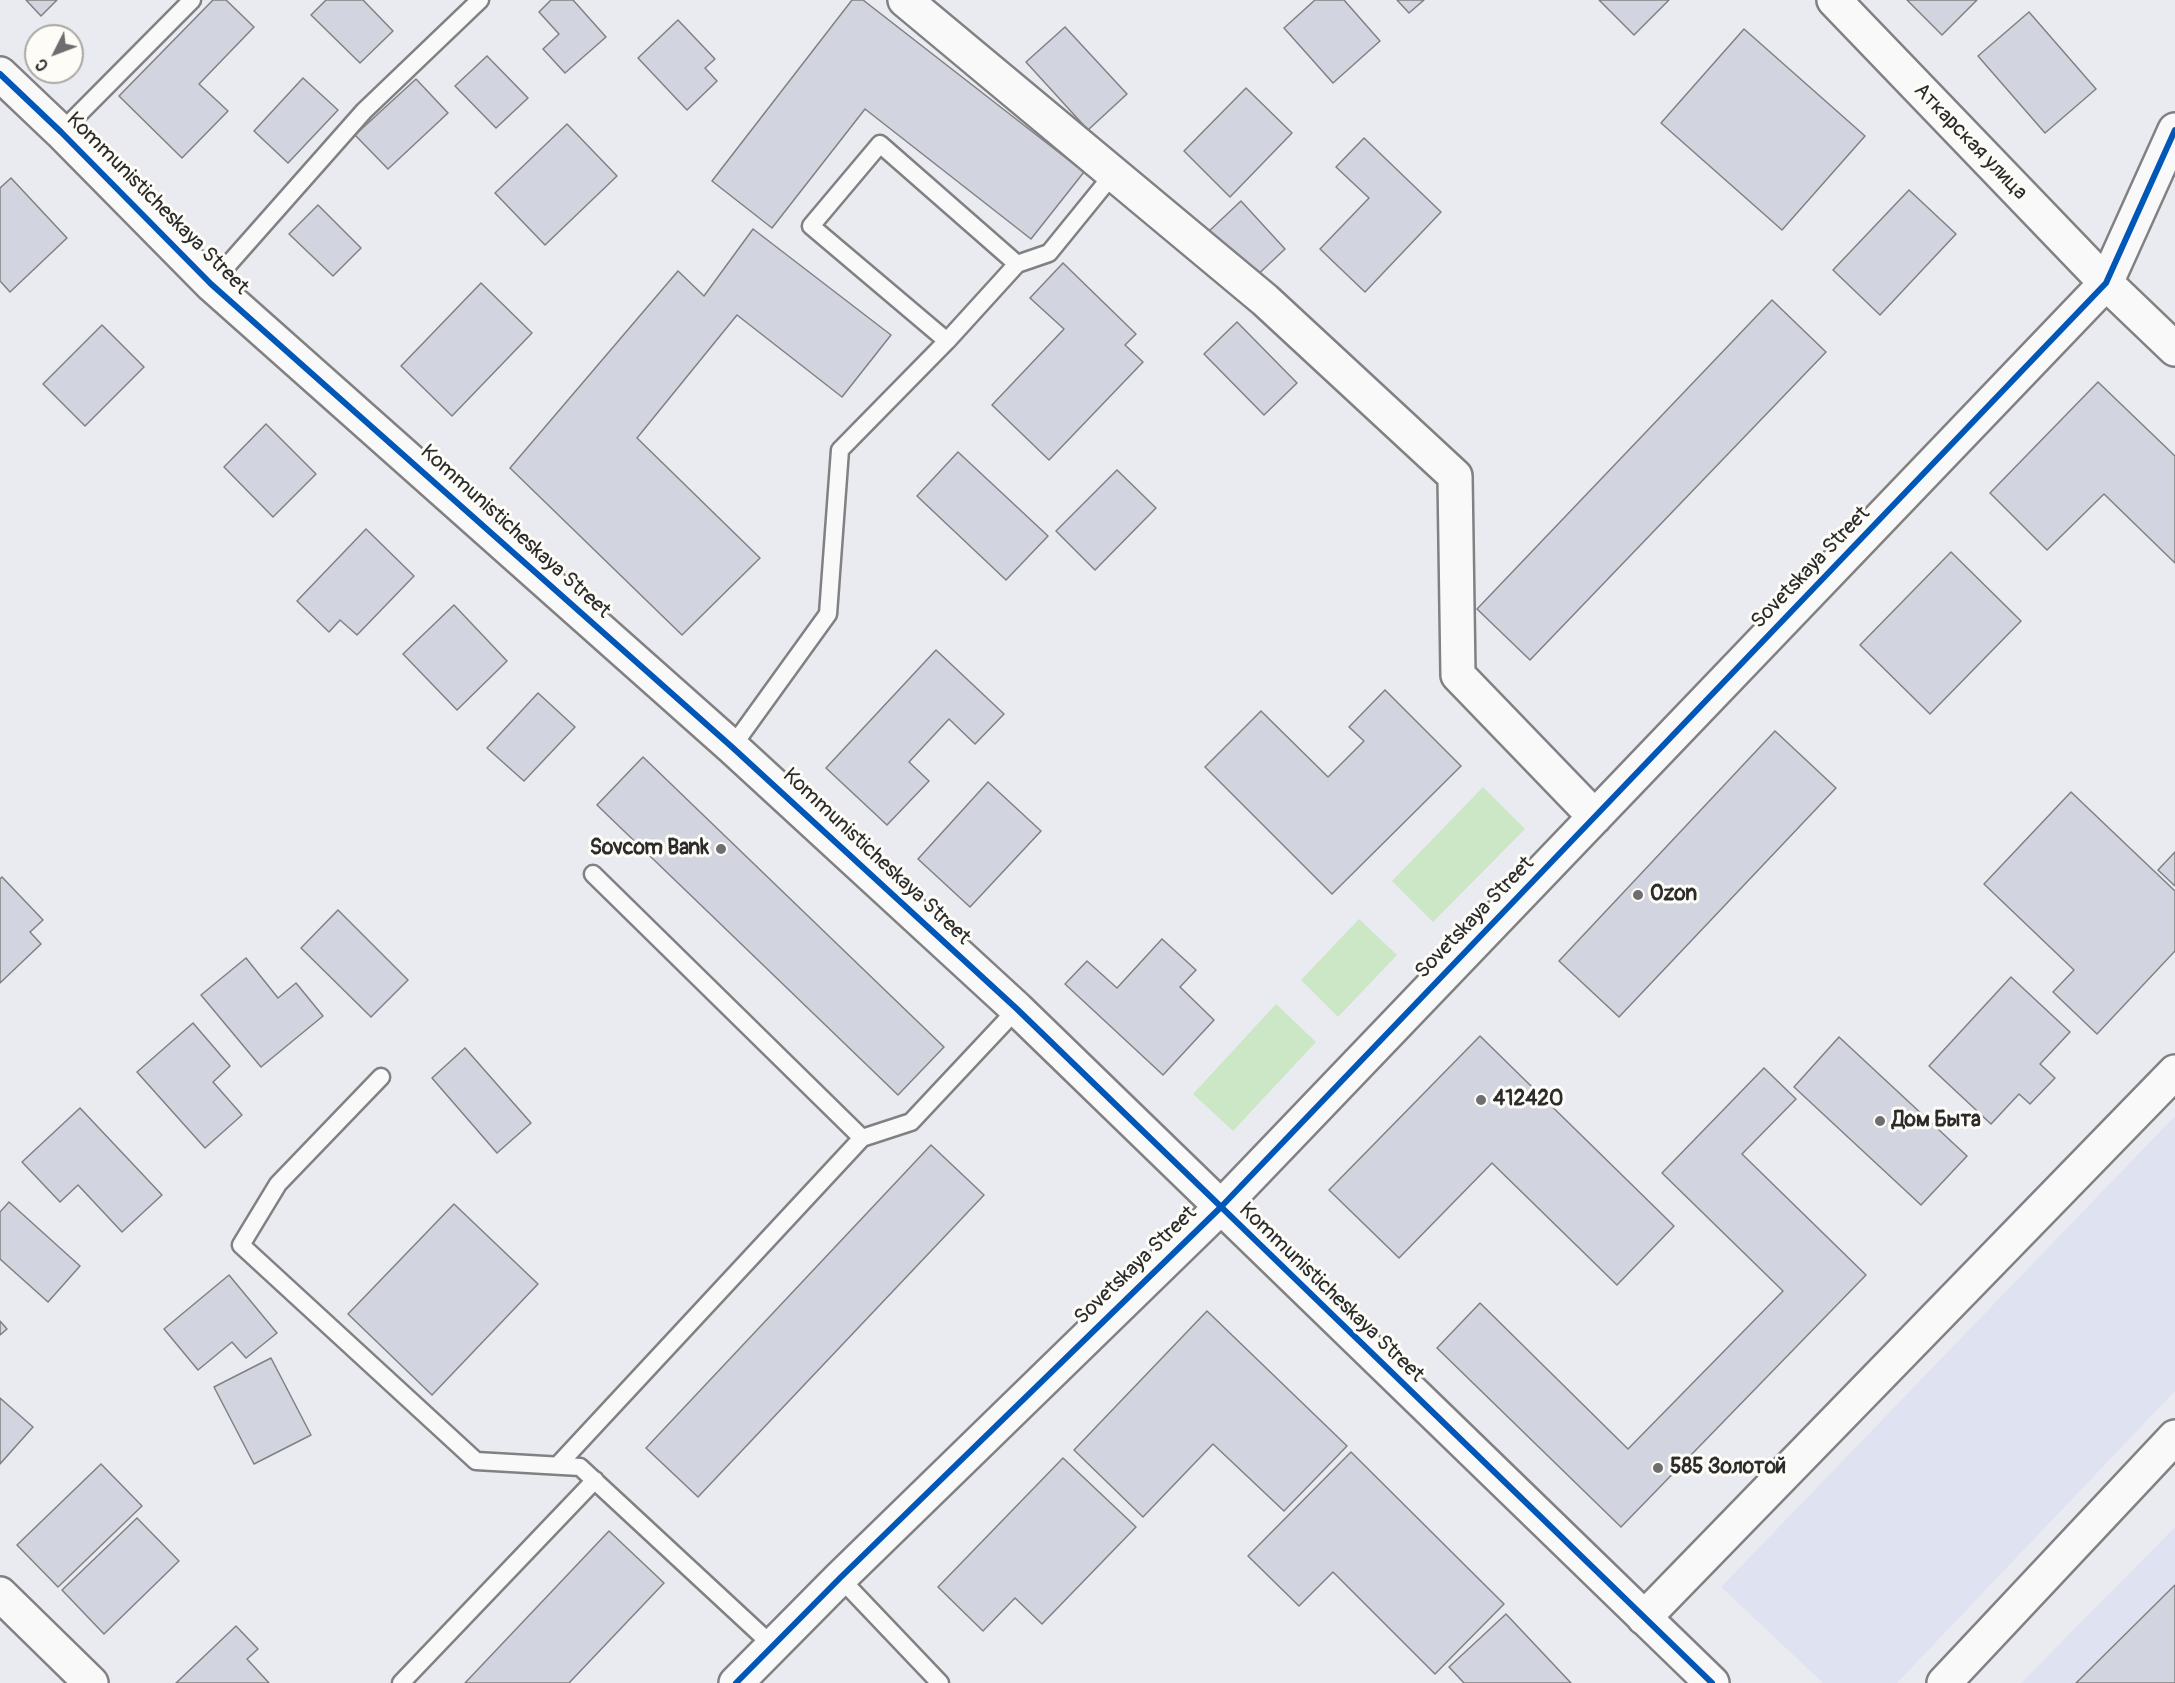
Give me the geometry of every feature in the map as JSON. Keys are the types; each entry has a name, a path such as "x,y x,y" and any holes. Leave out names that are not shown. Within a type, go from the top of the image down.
{"street":[{"path":"905,0 1265,300 1455,476 1458,675 1595,817"},
{"name":"Аткарская улица","path":"1834,0 2106,283 2175,349"},
{"name":"Kommunisticheskaya Street","path":"0,75 61,132 211,284 732,747 1017,1009 1712,1683"},
{"name":"Sovetskaya Street","path":"736,1683 840,1578 1220,1208 2106,283 2175,130"},
{"path":"1644,1618 2175,1072"},
{"path":"1944,1683 2175,1437"},
{"path":"0,1594 91,1683"}],"lane":[{"path":"61,132 192,0"},
{"path":"211,284 364,111 480,0"},
{"path":"947,341 811,226 880,144 1017,264"},
{"path":"732,747 828,614 840,450 947,341 1017,264 1049,253 1114,173"},
{"path":"593,874 862,1138"},
{"path":"558,1465 862,1138 911,1122 1017,1009"},
{"path":"381,1077 278,1184 241,1245 476,1461 580,1467 772,1645"},
{"path":"402,1683 595,1480"},
{"path":"840,1578 940,1683"}],"shaded area":[{"path":"2175,1116 2175,1391 1897,1683 1823,1683 1721,1587"},
{"path":"2175,1527 2175,1683 2021,1683"}],"green space":[{"path":"1483,787 1525,829 1433,922 1392,881"},
{"path":"1359,919 1397,955 1338,1017 1301,980"},
{"path":"1276,1004 1316,1042 1233,1131 1193,1094"}],"building":[{"path":"26,0 57,0 41,16"},
{"path":"213,0 226,0 254,27 199,84 228,111 182,158 119,96"},
{"path":"326,0 363,0 393,31 360,63 311,15"},
{"path":"551,0 573,0 606,37 565,73 543,49 559,34 539,12"},
{"path":"852,0 863,0 1084,172 1031,239 865,109 772,228 712,181"},
{"path":"1315,0 1344,0 1380,41 1333,83 1284,28"},
{"path":"1397,0 1424,0 1409,13"},
{"path":"1599,0 1669,0 1634,35"},
{"path":"1907,0 1977,0 1942,35"},
{"path":"2029,12 2096,89 2045,133 1978,56"},
{"path":"678,20 715,59 705,68 717,81 687,110 638,58"},
{"path":"1065,27 1127,94 1088,130 1026,62"},
{"path":"1744,29 1865,136 1782,230 1661,123"},
{"path":"487,56 528,98 496,128 455,86"},
{"path":"303,78 338,110 288,163 254,131"},
{"path":"416,79 448,113 388,169 355,135"},
{"path":"1246,88 1292,133 1230,197 1184,151"},
{"path":"567,124 617,176 545,245 495,193"},
{"path":"1364,138 1441,212 1365,292 1320,249 1369,198 1336,167"},
{"path":"11,178 67,238 10,292 0,281 0,188"},
{"path":"1909,190 1956,234 1880,315 1833,270"},
{"path":"1241,201 1285,249 1252,280 1207,233"},
{"path":"318,205 361,248 333,276 289,234"},
{"path":"753,229 891,335 842,397 737,315 637,438 760,558 682,635 510,468 678,271 704,296"},
{"path":"1063,263 1136,334 1125,345 1143,362 1049,460 992,405 1064,329 1030,298"},
{"path":"481,283 532,333 452,416 401,366"},
{"path":"1772,300 1826,352 1530,660 1477,609"},
{"path":"1237,322 1297,383 1264,415 1204,354"},
{"path":"102,325 144,367 85,426 43,384"},
{"path":"2098,382 2175,456 2175,563 2104,494 2047,550 1990,493"},
{"path":"266,424 316,474 273,517 224,467"},
{"path":"958,452 1048,536 1006,580 917,496"},
{"path":"1117,470 1156,508 1095,570 1056,531"},
{"path":"366,529 414,576 357,635 340,620 329,632 297,601"},
{"path":"1951,552 2021,621 1930,714 1860,645"},
{"path":"454,605 507,661 457,710 403,654"},
{"path":"936,650 1004,714 975,744 949,719 909,762 929,781 887,825 826,768"},
{"path":"1385,690 1461,766 1332,894 1205,767 1261,711 1328,777 1364,741 1349,727"},
{"path":"538,693 575,727 524,781 487,748"},
{"path":"1775,731 1836,788 1619,1017 1559,961"},
{"path":"643,757 944,1047 898,1095 597,805"},
{"path":"988,782 1041,831 970,907 918,859"},
{"path":"2071,792 2175,891 2175,951 2097,1034 2053,992 2074,970 1984,884"},
{"path":"2175,852 2175,886 2158,870"},
{"path":"2,877 43,920 30,932 41,944 0,983 0,879"},
{"path":"338,910 408,980 371,1017 301,948"},
{"path":"1162,939 1196,970 1180,987 1214,1020 1163,1075 1065,984 1087,961 1117,988"},
{"path":"246,958 278,998 296,983 323,1016 261,1067 201,995"},
{"path":"2011,977 2070,1032 2040,1064 2055,1078 2030,1104 2019,1094 1991,1124 1929,1066"},
{"path":"193,1023 230,1066 213,1082 242,1115 205,1148 137,1072"},
{"name":"412420","path":"1480,1036 1674,1226 1617,1285 1492,1163 1399,1258 1329,1190"},
{"name":"Дом Быта","path":"1839,1037 1967,1156 1921,1205 1794,1087"},
{"path":"465,1048 531,1123 497,1153 432,1078"},
{"path":"1764,1068 1796,1099 1742,1154 1866,1275 1621,1527 1437,1348 1480,1303 1628,1449 1783,1291 1662,1173"},
{"path":"80,1108 162,1195 122,1232 78,1185 60,1202 22,1162"},
{"path":"931,1145 984,1195 698,1497 646,1448"},
{"path":"9,1202 80,1266 48,1302 0,1259 0,1212"},
{"path":"454,1204 538,1284 432,1395 348,1314"},
{"path":"229,1275 277,1333 246,1358 232,1342 198,1370 164,1329"},
{"path":"1207,1311 1347,1446 1284,1511 1213,1444 1143,1517 1074,1450"},
{"path":"0,1321 7,1329 0,1335"},
{"path":"271,1358 311,1435 254,1464 214,1387"},
{"path":"0,1398 33,1427 0,1464"},
{"path":"1351,1452 1504,1604 1435,1674 1333,1572 1299,1606 1248,1556"},
{"path":"1063,1458 1136,1527 1042,1624 1015,1598 983,1631 938,1587"},
{"path":"101,1464 142,1506 58,1587 17,1545"},
{"path":"137,1518 179,1561 104,1634 62,1590"},
{"path":"609,1531 664,1583 569,1683 465,1683"},
{"path":"2175,1585 2175,1683 2076,1683"},
{"path":"1506,1614 1571,1683 1464,1683 1449,1667"},
{"path":"236,1626 258,1649 247,1659 269,1683 176,1683"}],"cycle path":[{"path":"0,74 61,132 211,284 732,747 1017,1009 1712,1683"},
{"path":"736,1683 840,1578 1220,1208 2106,283 2175,130"}],"place":[{"name":"Sovcom Bank","path":"721,849"},
{"name":"Ozon","path":"1638,895"},
{"name":"412420","path":"1481,1100"},
{"name":"Дом Быта","path":"1880,1121"},
{"name":"585 Золотой","path":"1658,1468"}]}
